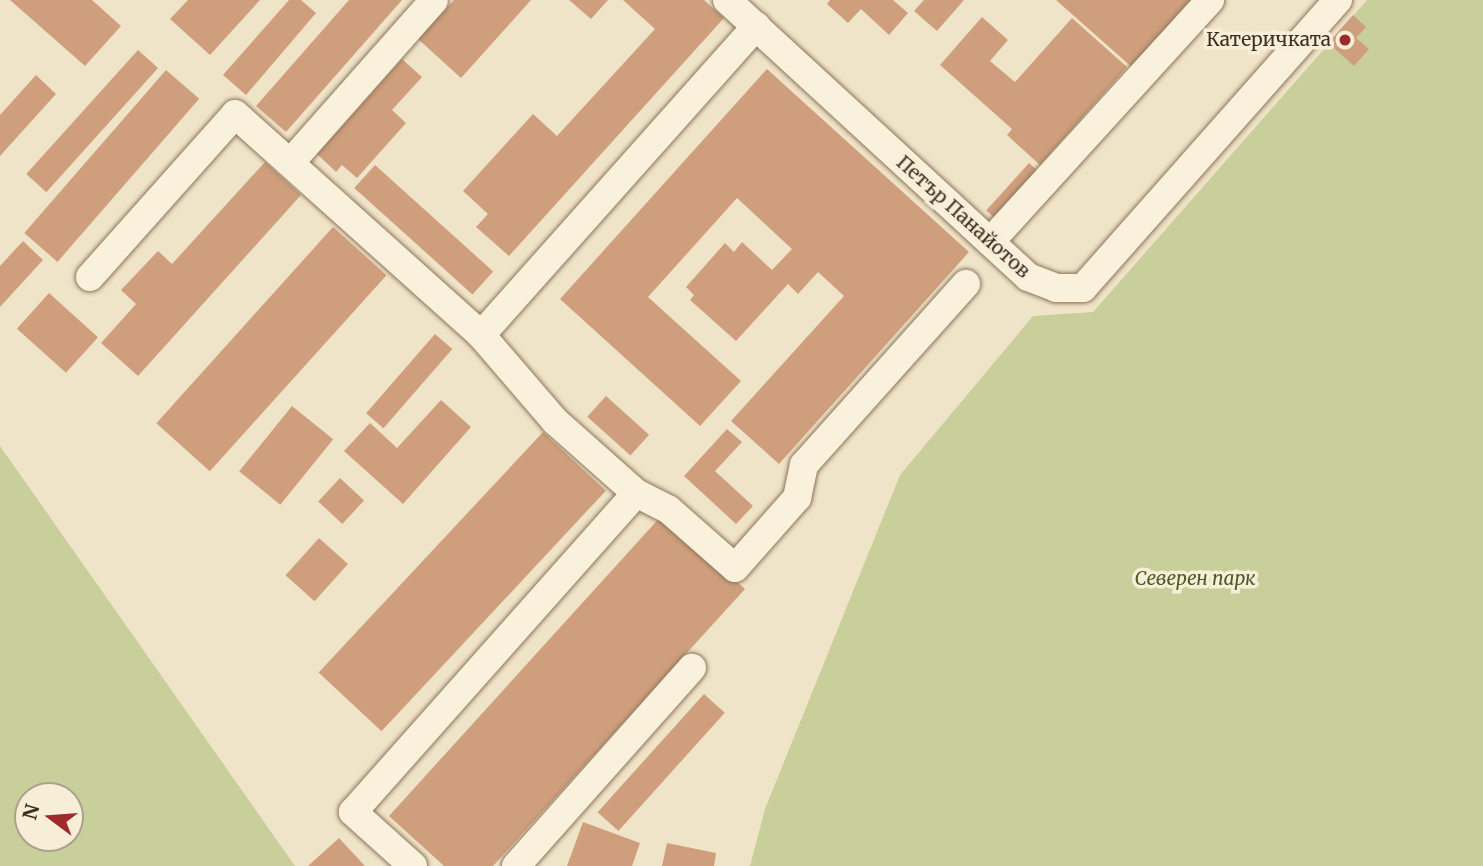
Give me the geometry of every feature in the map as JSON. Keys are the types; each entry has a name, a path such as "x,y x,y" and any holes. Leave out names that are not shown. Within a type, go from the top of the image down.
{"street":[{"path":"290,163 434,0"},
{"path":"990,242 1210,0"},
{"name":"Петър Панайотов","path":"731,1 990,242 1041,285 1083,288 1338,0"},
{"path":"481,335 756,26"},
{"path":"90,277 235,114 481,335 555,421 636,493 668,509 735,568 797,498 804,465 966,284"},
{"path":"413,866 353,812 636,493"},
{"path":"516,866 692,668"}],"green space":[{"name":"Северен парк","path":"1367,0 1483,0 1483,866 750,866 765,809 900,475 1033,316 1093,312"},
{"path":"0,446 295,866 0,866"}],"building":[{"path":"10,0 92,0 121,26 85,66"},
{"path":"188,0 260,0 210,55 170,19"},
{"path":"289,0 301,0 316,13 246,95 223,75"},
{"path":"349,0 402,0 286,132 256,106"},
{"path":"454,0 531,0 461,78 418,39"},
{"path":"569,0 608,0 591,19"},
{"path":"623,0 704,0 724,18 509,256 476,227 488,214 463,191 533,114 557,136 655,29"},
{"path":"830,0 893,0 908,13 889,35 861,9 848,23 827,4"},
{"path":"924,0 964,0 937,31 914,11"},
{"path":"1056,0 1196,0 1135,70"},
{"name":"Катеричката","path":"1353,15 1366,27 1356,38 1369,49 1354,66 1328,43"},
{"path":"982,17 1008,40 990,61 1015,82 1072,18 1127,67 1040,165 1007,135 1012,129 940,65"},
{"path":"138,50 158,68 46,192 26,174"},
{"path":"402,59 422,77 392,110 406,123 357,178 342,165 336,172 317,154"},
{"path":"767,69 969,252 779,464 731,421 844,296 818,272 798,294 788,284 736,341 690,300 694,295 686,287 725,243 734,252 742,242 772,270 792,249 737,198 648,297 741,381 700,426 560,299"},
{"path":"166,70 199,99 57,262 24,233"},
{"path":"36,75 56,94 0,156 0,115"},
{"path":"265,162 301,195 138,376 101,343 136,304 121,290 158,251 172,264"},
{"path":"1029,163 1038,171 995,219 986,211"},
{"path":"375,165 493,271 472,294 354,188"},
{"path":"333,227 387,275 210,471 156,423"},
{"path":"23,241 43,260 0,307 0,266"},
{"path":"49,293 98,337 66,373 17,329"},
{"path":"435,334 452,349 383,428 366,413"},
{"path":"606,396 649,435 630,456 587,417"},
{"path":"441,400 471,427 403,504 344,451 370,423 397,448"},
{"path":"292,406 333,439 280,505 239,471"},
{"path":"727,429 742,442 715,471 753,506 736,524 684,476"},
{"path":"543,432 606,491 382,731 319,673"},
{"path":"340,478 364,501 342,524 318,501"},
{"path":"663,514 745,589 493,866 444,866 389,816"},
{"path":"319,538 348,564 315,601 286,575"},
{"path":"704,694 725,713 618,831 598,812"},
{"path":"583,822 640,843 632,866 567,866"},
{"path":"339,838 365,866 308,866"},
{"path":"667,843 716,853 714,866 662,866"}],"place":[{"name":"Катеричката","path":"1345,40"}]}
